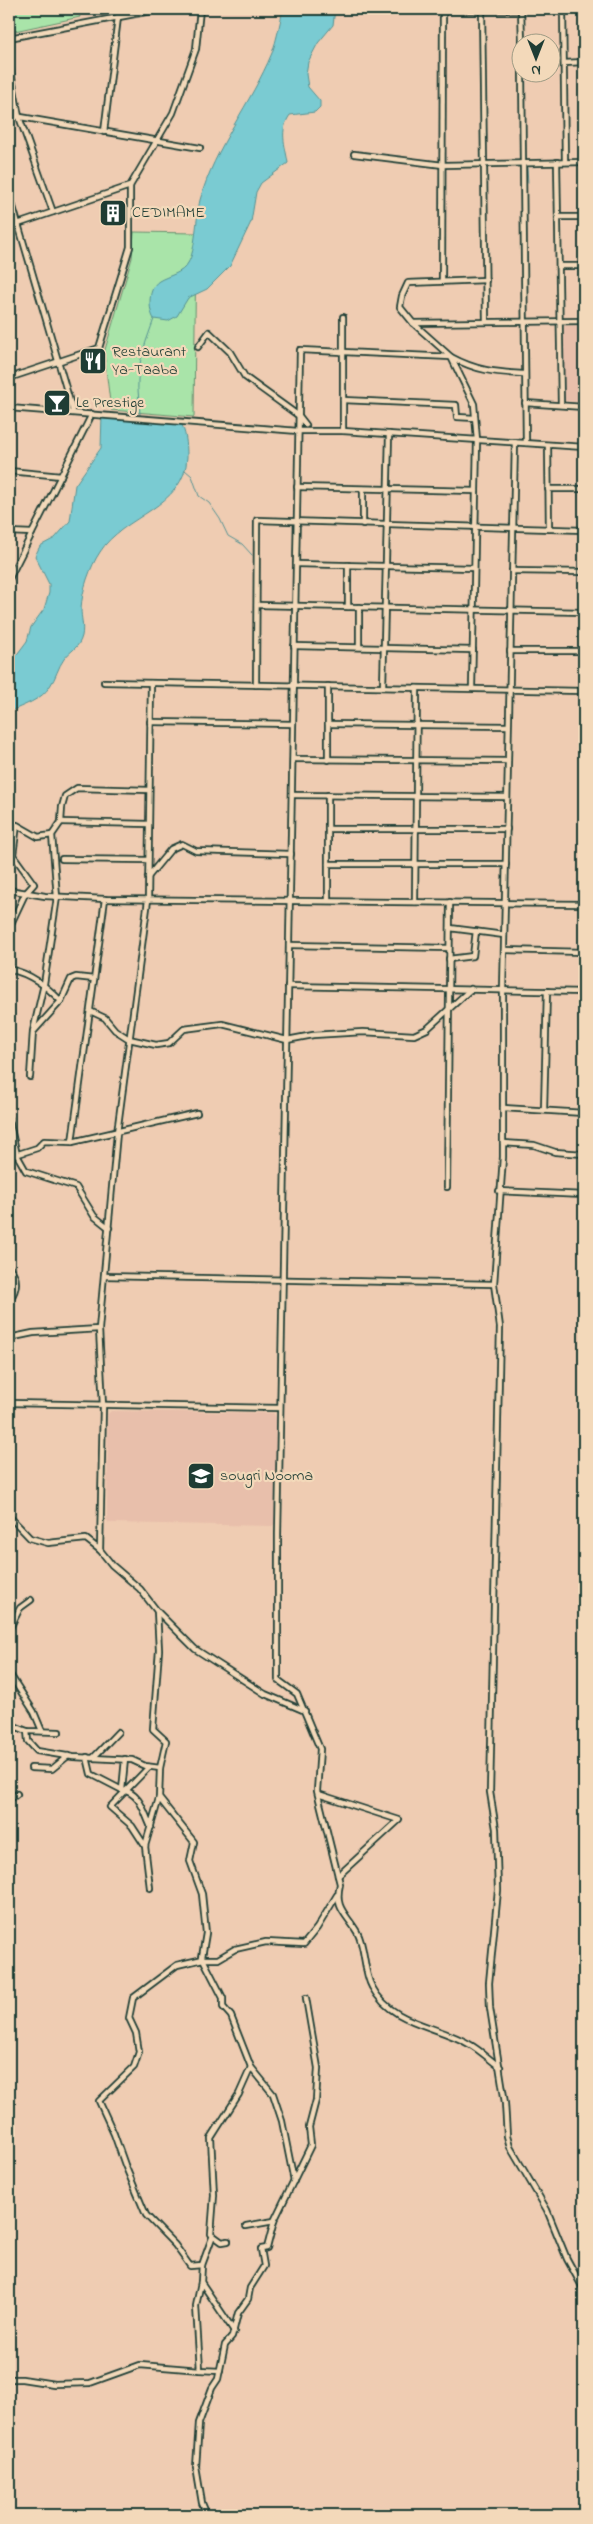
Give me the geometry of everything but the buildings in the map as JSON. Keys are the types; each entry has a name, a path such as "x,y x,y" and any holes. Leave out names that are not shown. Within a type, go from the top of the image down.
{"street":[{"path":"104,132 119,9"},
{"path":"9,38 161,9"},
{"path":"9,378 59,363 99,348 130,247 130,186 172,113 196,49 200,9"},
{"path":"442,281 444,9"},
{"path":"521,9 522,32"},
{"path":"563,9 565,162"},
{"path":"410,10 584,9"},
{"path":"482,10 486,322"},
{"path":"9,62 20,117 53,212"},
{"path":"564,63 584,62"},
{"path":"522,82 526,443"},
{"path":"9,115 200,148"},
{"path":"354,154 443,165 584,162"},
{"path":"558,162 561,405"},
{"path":"9,227 130,186"},
{"path":"9,193 74,412"},
{"path":"558,217 584,217"},
{"path":"559,266 584,266"},
{"path":"486,280 408,283 402,296 400,308 450,358 485,372 524,374"},
{"path":"343,317 343,431"},
{"path":"413,323 584,322"},
{"path":"198,347 210,332 230,352 245,377 299,416 306,425"},
{"path":"202,2265 190,2266 175,2245 146,2214 99,2101 134,2067 139,2052 136,2033 130,2018 133,1998 176,1965 203,1959 218,1959 235,1949 266,1942 304,1944 317,1928 337,1895 340,1884 318,1794 320,1749 297,1694 278,1680 280,1408 300,350 450,358"},
{"path":"450,358 474,404 477,440 472,688"},
{"path":"343,400 456,405 458,418 475,418"},
{"path":"526,403 584,407"},
{"path":"9,408 298,431 343,431 584,447"},
{"path":"9,579 92,414"},
{"path":"383,687 389,434"},
{"path":"515,442 503,990 503,1143 494,1284 500,1327 490,1792 496,1830 498,1890 489,1983 492,2028 500,2067 510,2147 547,2210 567,2259 584,2290"},
{"path":"548,445 548,529"},
{"path":"9,470 61,476"},
{"path":"297,487 476,491"},
{"path":"363,489 363,524"},
{"path":"548,489 584,490"},
{"path":"256,685 257,520 584,530"},
{"path":"9,532 32,533"},
{"path":"296,564 474,568"},
{"path":"348,565 348,607"},
{"path":"512,570 584,572"},
{"path":"257,605 584,612"},
{"path":"359,607 359,647"},
{"path":"294,646 473,650"},
{"path":"510,651 584,651"},
{"path":"104,682 584,691"},
{"path":"100,1550 103,1406 100,1329 117,1133 148,900 151,683"},
{"path":"328,686 328,760"},
{"path":"415,902 418,688"},
{"path":"150,722 293,724"},
{"path":"328,724 508,726"},
{"path":"293,759 508,761"},
{"path":"30,1077 33,1032 44,984 57,896 52,835 61,822 65,796 72,789 149,790"},
{"path":"292,795 507,797"},
{"path":"328,795 328,901"},
{"path":"61,822 149,824"},
{"path":"9,928 25,894 34,884 13,855 17,825 38,837 52,835"},
{"path":"328,829 507,829"},
{"path":"148,877 171,849 182,844 196,851 291,854"},
{"path":"62,859 148,860"},
{"path":"328,864 506,864"},
{"path":"9,890 25,894 105,899 584,904"},
{"path":"72,1142 105,899"},
{"path":"446,1187 450,902"},
{"path":"450,928 504,935"},
{"path":"449,959 473,956 476,932"},
{"path":"289,945 449,948"},
{"path":"504,950 584,952"},
{"path":"9,969 44,984 61,1001"},
{"path":"33,1032 61,1001 70,979 76,977 94,979"},
{"path":"288,986 584,992"},
{"path":"90,1011 105,1018 115,1030 129,1039 145,1044 169,1043 184,1029 222,1024 287,1040 313,1035 363,1032 414,1035 427,1029 470,989"},
{"path":"544,1110 547,991"},
{"path":"503,1108 584,1113"},
{"path":"9,1157 36,1148 44,1141 72,1142 197,1113"},
{"path":"9,1120 17,1154 26,1171 76,1187 94,1216 109,1228"},
{"path":"503,1143 534,1145 555,1152 584,1154"},
{"path":"499,1191 584,1195"},
{"path":"9,1268 17,1283 16,1292 9,1302"},
{"path":"104,1276 494,1284"},
{"path":"9,1338 34,1333 100,1329"},
{"path":"9,1403 280,1408"},
{"path":"9,1516 30,1538 48,1543 86,1539 140,1589 157,1611 195,1649 265,1694 304,1711"},
{"path":"9,1630 20,1608 31,1600"},
{"path":"150,1888 145,1846 159,1798 160,1768 166,1741 153,1729 160,1650 157,1611"},
{"path":"9,1674 34,1712 42,1731"},
{"path":"9,1724 27,1732 59,1732"},
{"path":"27,1732 28,1741 34,1750 87,1758 124,1759 149,1767 160,1768"},
{"path":"90,1765 94,1757 118,1732"},
{"path":"31,1768 52,1769 70,1756"},
{"path":"87,1758 90,1765 90,1774 93,1777 124,1790 139,1801 151,1828"},
{"path":"124,1759 124,1790"},
{"path":"145,1846 132,1826 111,1810 124,1790 149,1767"},
{"path":"9,1793 17,1794 9,1800"},
{"path":"318,1794 399,1820 338,1876"},
{"path":"159,1798 194,1842 190,1861 202,1894 206,1933 203,1959 223,1998 223,2007 231,2016 251,2067 273,2094 282,2121 294,2181"},
{"path":"337,1895 341,1912 357,1933 371,1987 385,2003 410,2022 470,2044 500,2067"},
{"path":"207,2515 202,2503 196,2467 199,2423 220,2371 225,2345 232,2337 238,2313 248,2299 250,2288 264,2266 260,2248 267,2248 274,2221 311,2145 310,2127 316,2100 318,2068 306,1998"},
{"path":"200,2370 196,2306 202,2265 213,2235 214,2195 211,2138 239,2094 251,2067"},
{"path":"246,2226 274,2221"},
{"path":"213,2235 222,2242 228,2240"},
{"path":"201,2282 234,2331"},
{"path":"9,2379 54,2384 90,2383 140,2365 220,2371"}],"shaded area":[{"path":"584,325 584,402 564,401 564,326"},
{"path":"111,1411 273,1413 276,1417 275,1524 272,1526 109,1523 107,1520 108,1414"}],"green space":[{"path":"9,9 78,9 80,17 10,32"},
{"path":"134,232 196,233 194,417 111,410 104,353 132,258"}],"water":[{"path":"283,9 335,9 333,25 318,43 308,62 306,74 308,87 320,101 320,107 315,112 290,115 284,132 288,163 261,183 256,192 251,222 230,266 207,289 188,298 177,316 168,321 154,319 150,304 153,288 159,281 182,270 191,258 200,200 207,180 224,143 254,90 272,53"},
{"path":"102,414 180,420 187,447 184,474 176,488 165,500 110,539 100,552 90,572 83,594 81,609 83,632 79,643 60,665 47,691 32,702 9,712 9,665 27,641 31,627 44,609 49,593 49,584 35,556 40,546 55,538 70,521 75,485 101,448"}],"waterway":[{"path":"527,168 528,183"},
{"path":"140,415 138,389 140,364 154,319"},
{"path":"185,470 192,476 199,496 209,503 220,519 228,536 242,544 252,555"}],"place":[{"name":"CEDIMAME","path":"113,213"},
{"name":"Restaurant Ya-Taaba","path":"93,361"},
{"name":"Le Prestige","path":"57,403"},
{"name":"sougri Nooma","path":"201,1476"}]}
